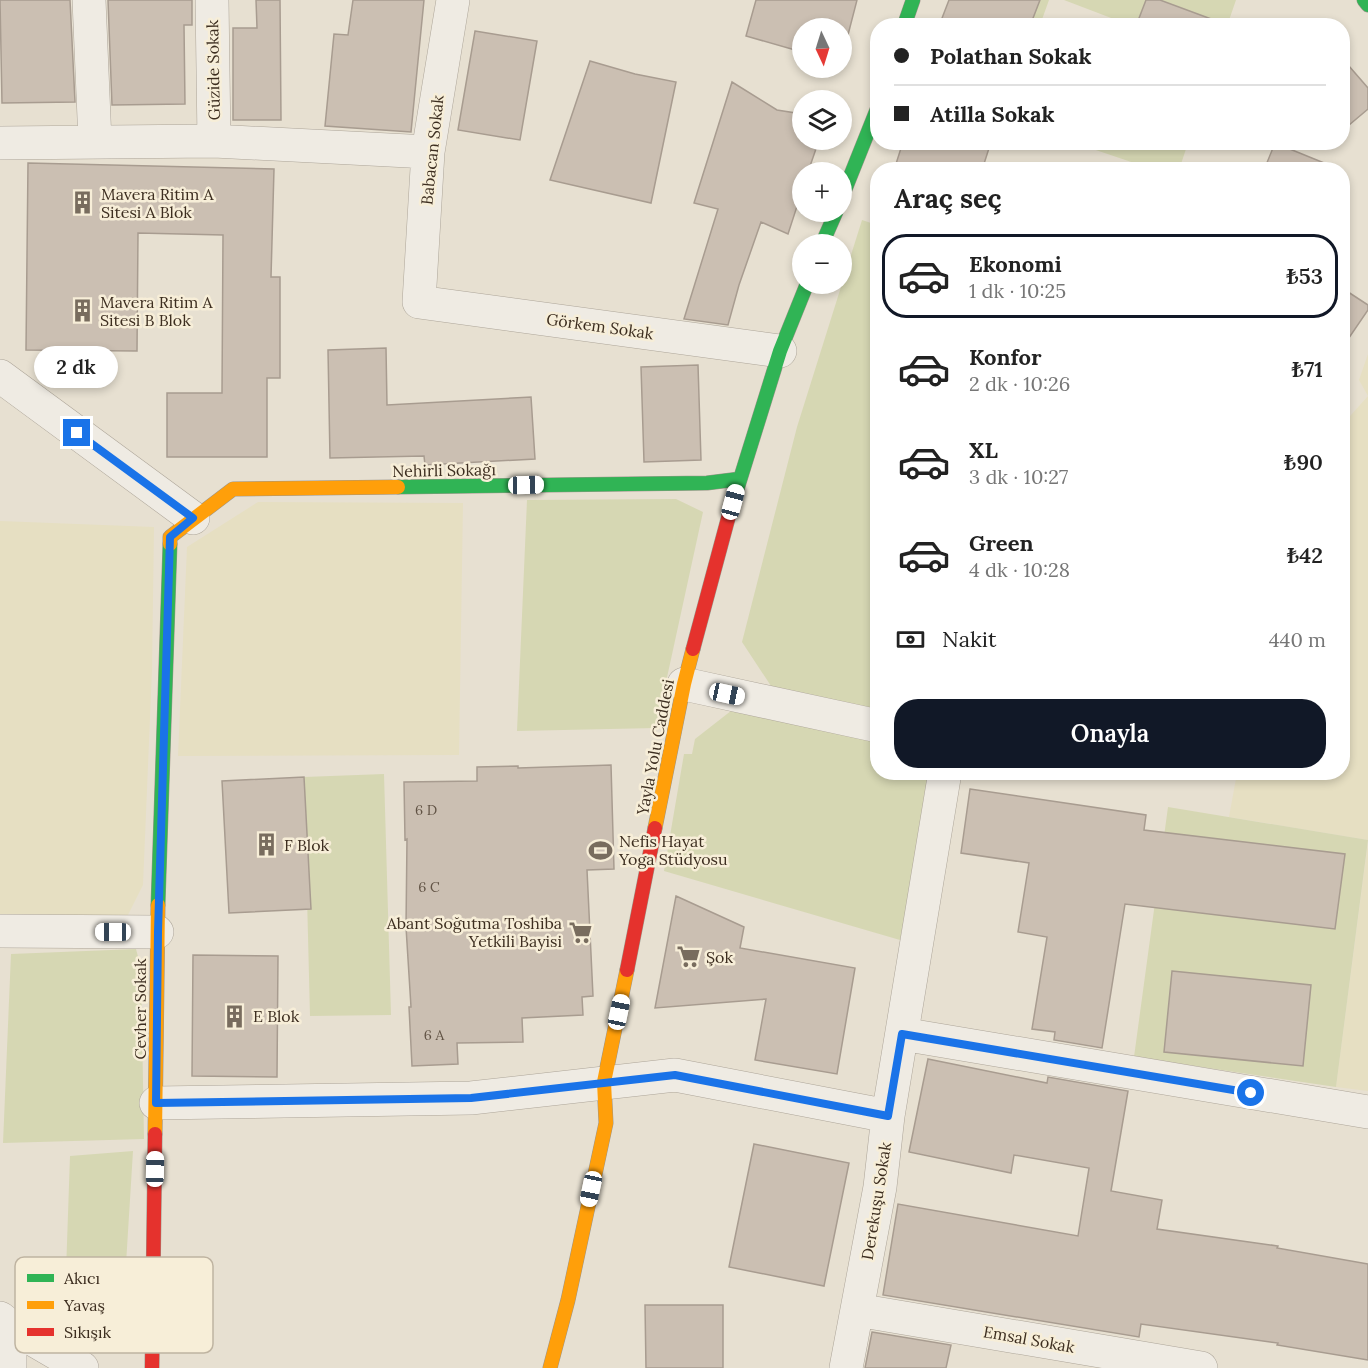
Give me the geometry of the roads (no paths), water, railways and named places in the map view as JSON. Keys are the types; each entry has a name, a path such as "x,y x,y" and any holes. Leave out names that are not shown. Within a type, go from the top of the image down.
{"street":[{"path":"89,0 95,142"},
{"name":"Güzide Sokak","path":"212,0 214,141"},
{"name":"Babacan Sokak","path":"420,302 428,152 453,0"},
{"path":"907,18 913,0"},
{"path":"1364,0 1368,5"},
{"path":"852,172 870,127"},
{"path":"0,142 214,141 428,152"},
{"name":"Yayla Yolu Caddesi","path":"550,1368 568,1300 606,1123 604,1082 684,684 740,479 780,351 803,294"},
{"name":"Görkem Sokak","path":"420,302 780,351"},
{"path":"0,376 193,518"},
{"name":"Nehirli Sokağı","path":"193,518 232,489 707,483 740,479"},
{"name":"Cevher Sokak","path":"154,1257 158,932 170,537 193,518"},
{"path":"684,684 870,724"},
{"name":"Derekuşu Sokak","path":"846,1368 880,1187 888,1116 944,780"},
{"path":"0,931 158,932"},
{"path":"902,1034 1368,1112"},
{"path":"156,1103 471,1098 675,1075 888,1116"},
{"name":"Emsal Sokak","path":"857,1310 1201,1368"},
{"path":"5,1322 10,1368"},
{"path":"56,1353 81,1368"},
{"name":"Cevher Sokak","path":"152,1353 152,1368"}],"place":[{"name":"Mavera Ritim A Sitesi A Blok","path":"83,203"},
{"name":"Mavera Ritim A Sitesi B Blok","path":"82,311"},
{"name":"F Blok","path":"266,845"},
{"name":"Nefis Hayat Yoga Stüdyosu","path":"601,850"},
{"name":"Abant Soğutma Toshiba Yetkili Bayisi","path":"580,932"},
{"name":"Şok","path":"688,957"},
{"name":"E Blok","path":"235,1016"}]}
